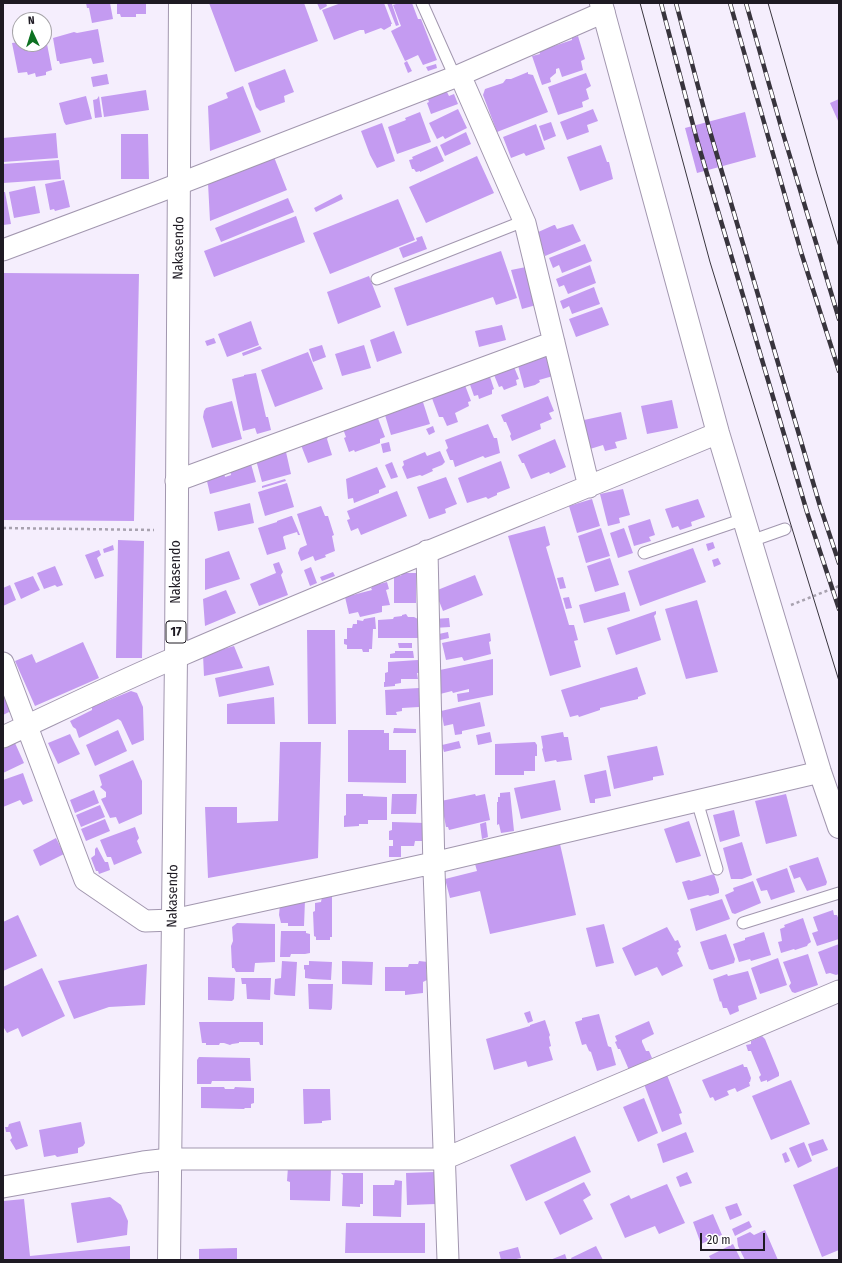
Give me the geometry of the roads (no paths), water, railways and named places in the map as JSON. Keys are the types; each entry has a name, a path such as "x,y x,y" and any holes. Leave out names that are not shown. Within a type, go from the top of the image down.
{"main road":[{"name":"Nakasendo","path":"169,1260 176,657 180,3"},
{"path":"602,8 718,433 820,772 839,827"}],"street":[{"path":"3,250 457,76 602,8"},
{"path":"457,76 524,221 589,487"},
{"path":"176,481 554,342"},
{"path":"3,737 176,657 718,433"},
{"path":"427,552 433,863 448,1260"},
{"path":"3,665 85,880 145,921 173,920 433,863 820,772"},
{"path":"3,1187 143,1162 170,1159 444,1159 839,991"}],"lane":[{"path":"422,3 457,76"},
{"path":"377,279 524,221"},
{"path":"644,553 744,519"},
{"path":"751,541 785,529"},
{"path":"697,801 716,869"},
{"path":"743,924 839,893"}],"tram line":[{"path":"640,3 710,262 839,681"},
{"path":"768,3 839,247"}],"railway":[{"path":"661,3 697,140 807,512 839,609"},
{"path":"676,3 709,128 820,506 839,563"},
{"path":"730,3 801,252 839,371"},
{"path":"746,3 782,130 839,319"}]}
